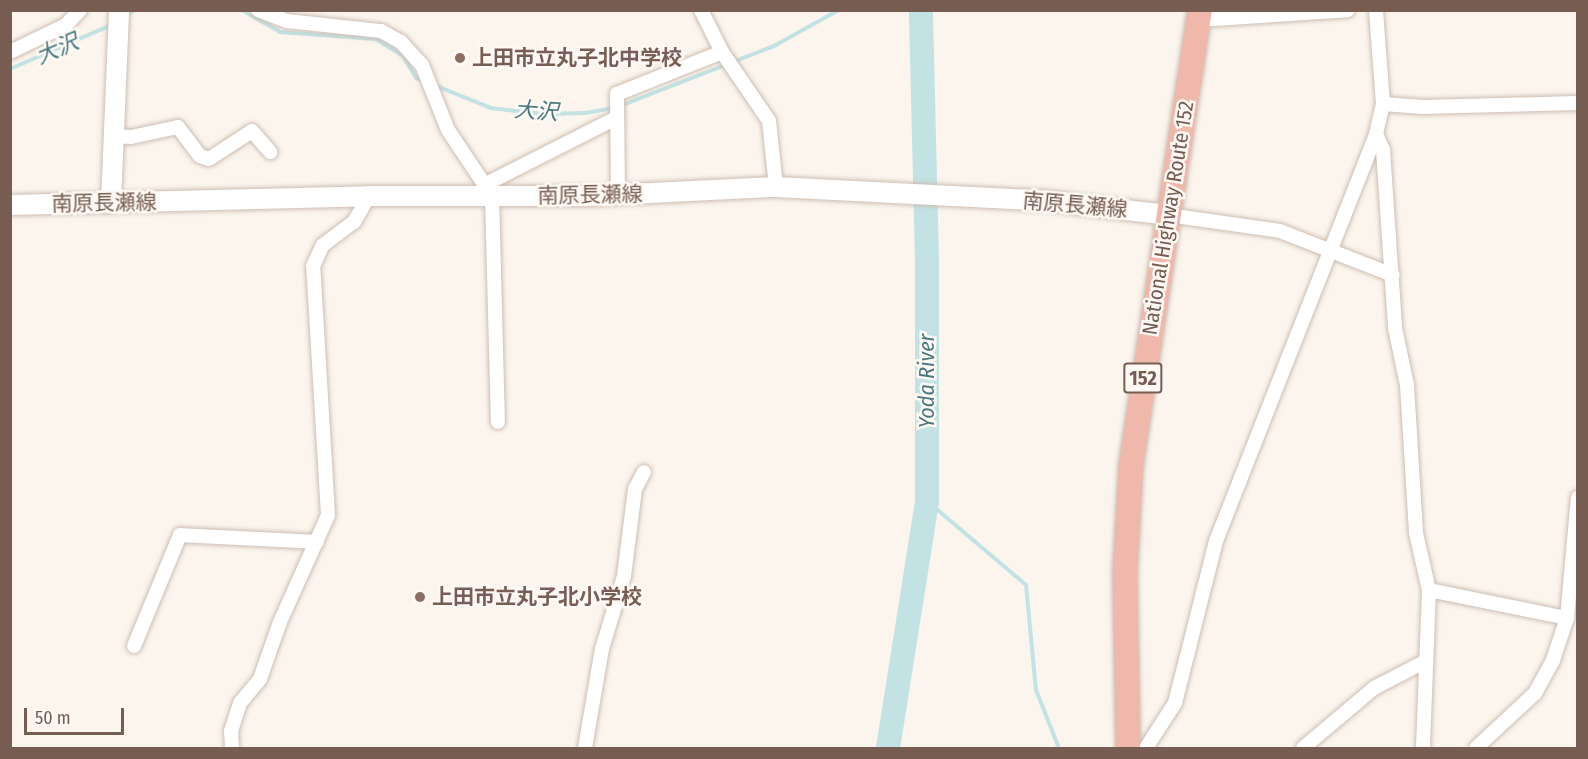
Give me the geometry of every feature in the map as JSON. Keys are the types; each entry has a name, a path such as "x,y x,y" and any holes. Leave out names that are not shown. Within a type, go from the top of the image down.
{"highway":[{"name":"National Highway Route 152","path":"1128,748 1125,572 1131,465 1199,15"}],"main road":[{"path":"111,202 119,10"},
{"name":"南原長瀬線","path":"10,205 369,196 489,190 618,195 809,187 1049,201 1168,215"}],"street":[{"path":"10,52 66,25 80,10"},
{"path":"258,10 287,21 381,31 401,42 422,65 448,130 489,190 498,422"},
{"path":"701,10 722,52 769,121 776,187"},
{"path":"1199,15 1348,10"},
{"path":"1146,748 1175,704 1216,541 1376,134 1383,104 1376,10"},
{"path":"618,195 617,94 722,52"},
{"path":"1383,104 1422,107 1578,103"},
{"path":"489,190 616,118"},
{"path":"113,136 131,137 178,127 200,156 209,159 252,131 270,152"},
{"path":"1376,134 1383,150 1395,328 1407,385 1416,533 1429,590 1423,748"},
{"path":"232,748 231,731 240,703 260,679 280,622 328,515 313,267 323,245 354,222 369,196"},
{"path":"1168,215 1280,231 1393,275"},
{"path":"585,748 602,650 624,576 635,489 644,472"},
{"path":"1476,748 1535,693 1553,660 1567,618 1578,498"},
{"path":"134,646 180,535 317,542"},
{"path":"1429,590 1567,618"},
{"path":"1303,748 1374,688 1426,661"}],"waterway":[{"name":"大沢","path":"125,16 135,10"},
{"name":"大沢","path":"242,10 280,32 376,39 403,56 416,78 424,81"},
{"name":"大沢","path":"620,106 774,46 839,10"},
{"name":"Yoda River","path":"888,748 927,501 927,261 921,10"},
{"name":"大沢","path":"10,69 111,25"},
{"name":"大沢","path":"434,85 491,108 543,114 585,113 613,108"},
{"path":"927,501 1026,585 1036,690 1059,748"}],"place":[{"name":"上田市立丸子北中学校","path":"460,58"},
{"name":"上田市立丸子北小学校","path":"420,597"}]}
